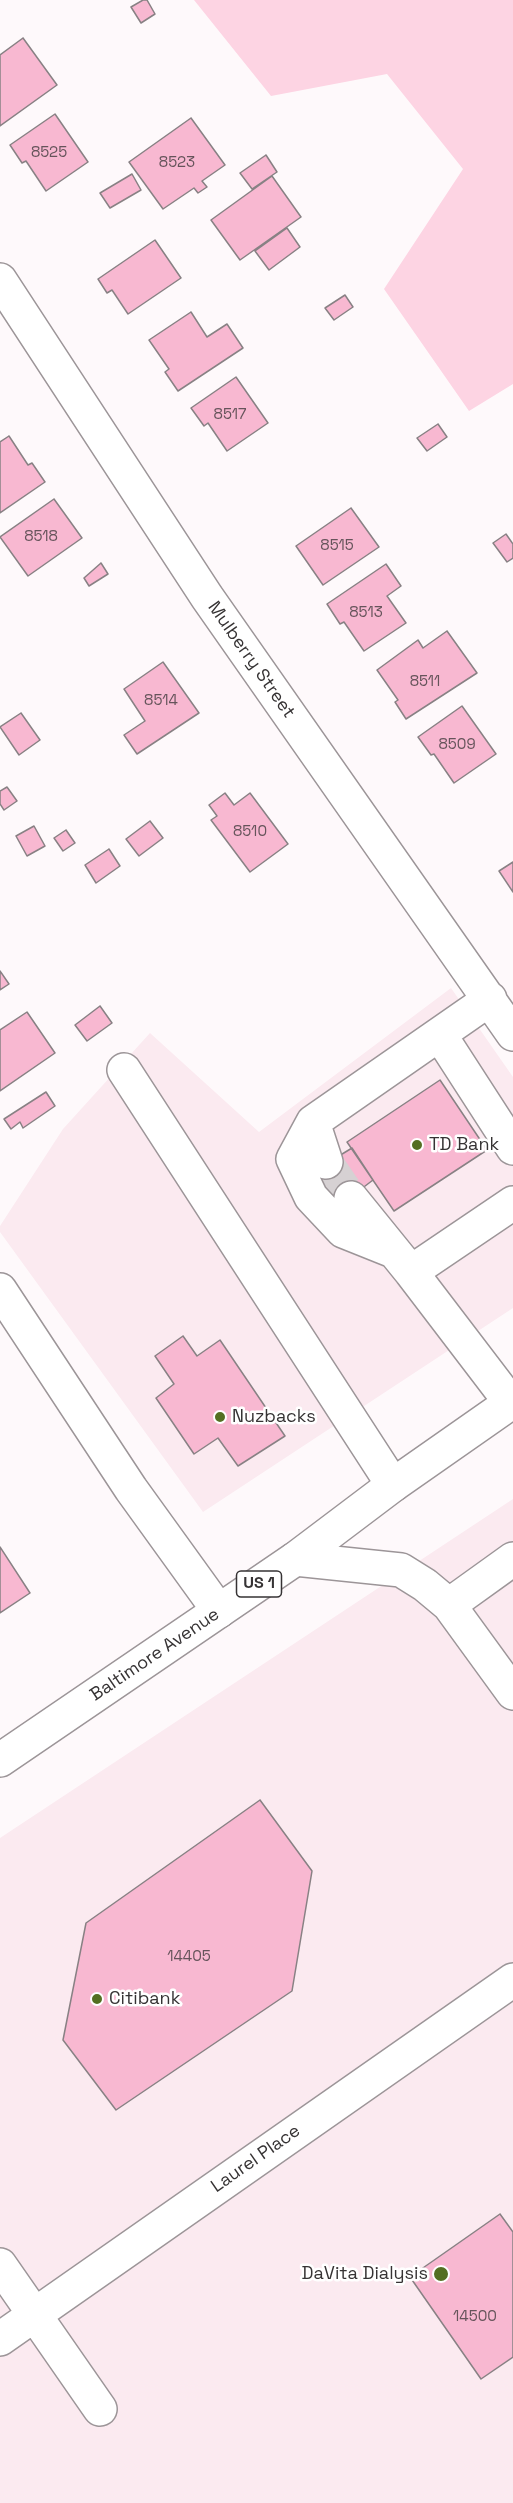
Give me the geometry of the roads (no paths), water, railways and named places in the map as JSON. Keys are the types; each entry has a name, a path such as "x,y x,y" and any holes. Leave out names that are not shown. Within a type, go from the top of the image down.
{"street":[{"name":"Mulberry Street","path":"0,279 207,597 513,1034"},
{"path":"403,1262 343,1231 311,1197 293,1159 313,1122 490,999"},
{"path":"440,1035 513,1148"},
{"path":"124,1070 393,1485"},
{"path":"313,1122 326,1162"},
{"path":"351,1198 512,1402"},
{"path":"403,1262 513,1203"},
{"path":"0,1290 130,1489 219,1611"},
{"name":"Baltimore Avenue","path":"0,1760 295,1559 393,1485 512,1402"},
{"path":"295,1559 401,1570 425,1585 449,1605 513,1693"},
{"path":"449,1605 513,1559"},
{"name":"Laurel Place","path":"0,2339 513,1980"},
{"path":"0,2265 100,2409"}],"tunnel":[{"path":"326,1162 351,1198"}],"place":[{"name":"TD Bank","path":"417,1145"},
{"name":"Nuzbacks","path":"220,1417"},
{"name":"Citibank","path":"97,1999"},
{"name":"DaVita Dialysis","path":"441,2274"}]}
